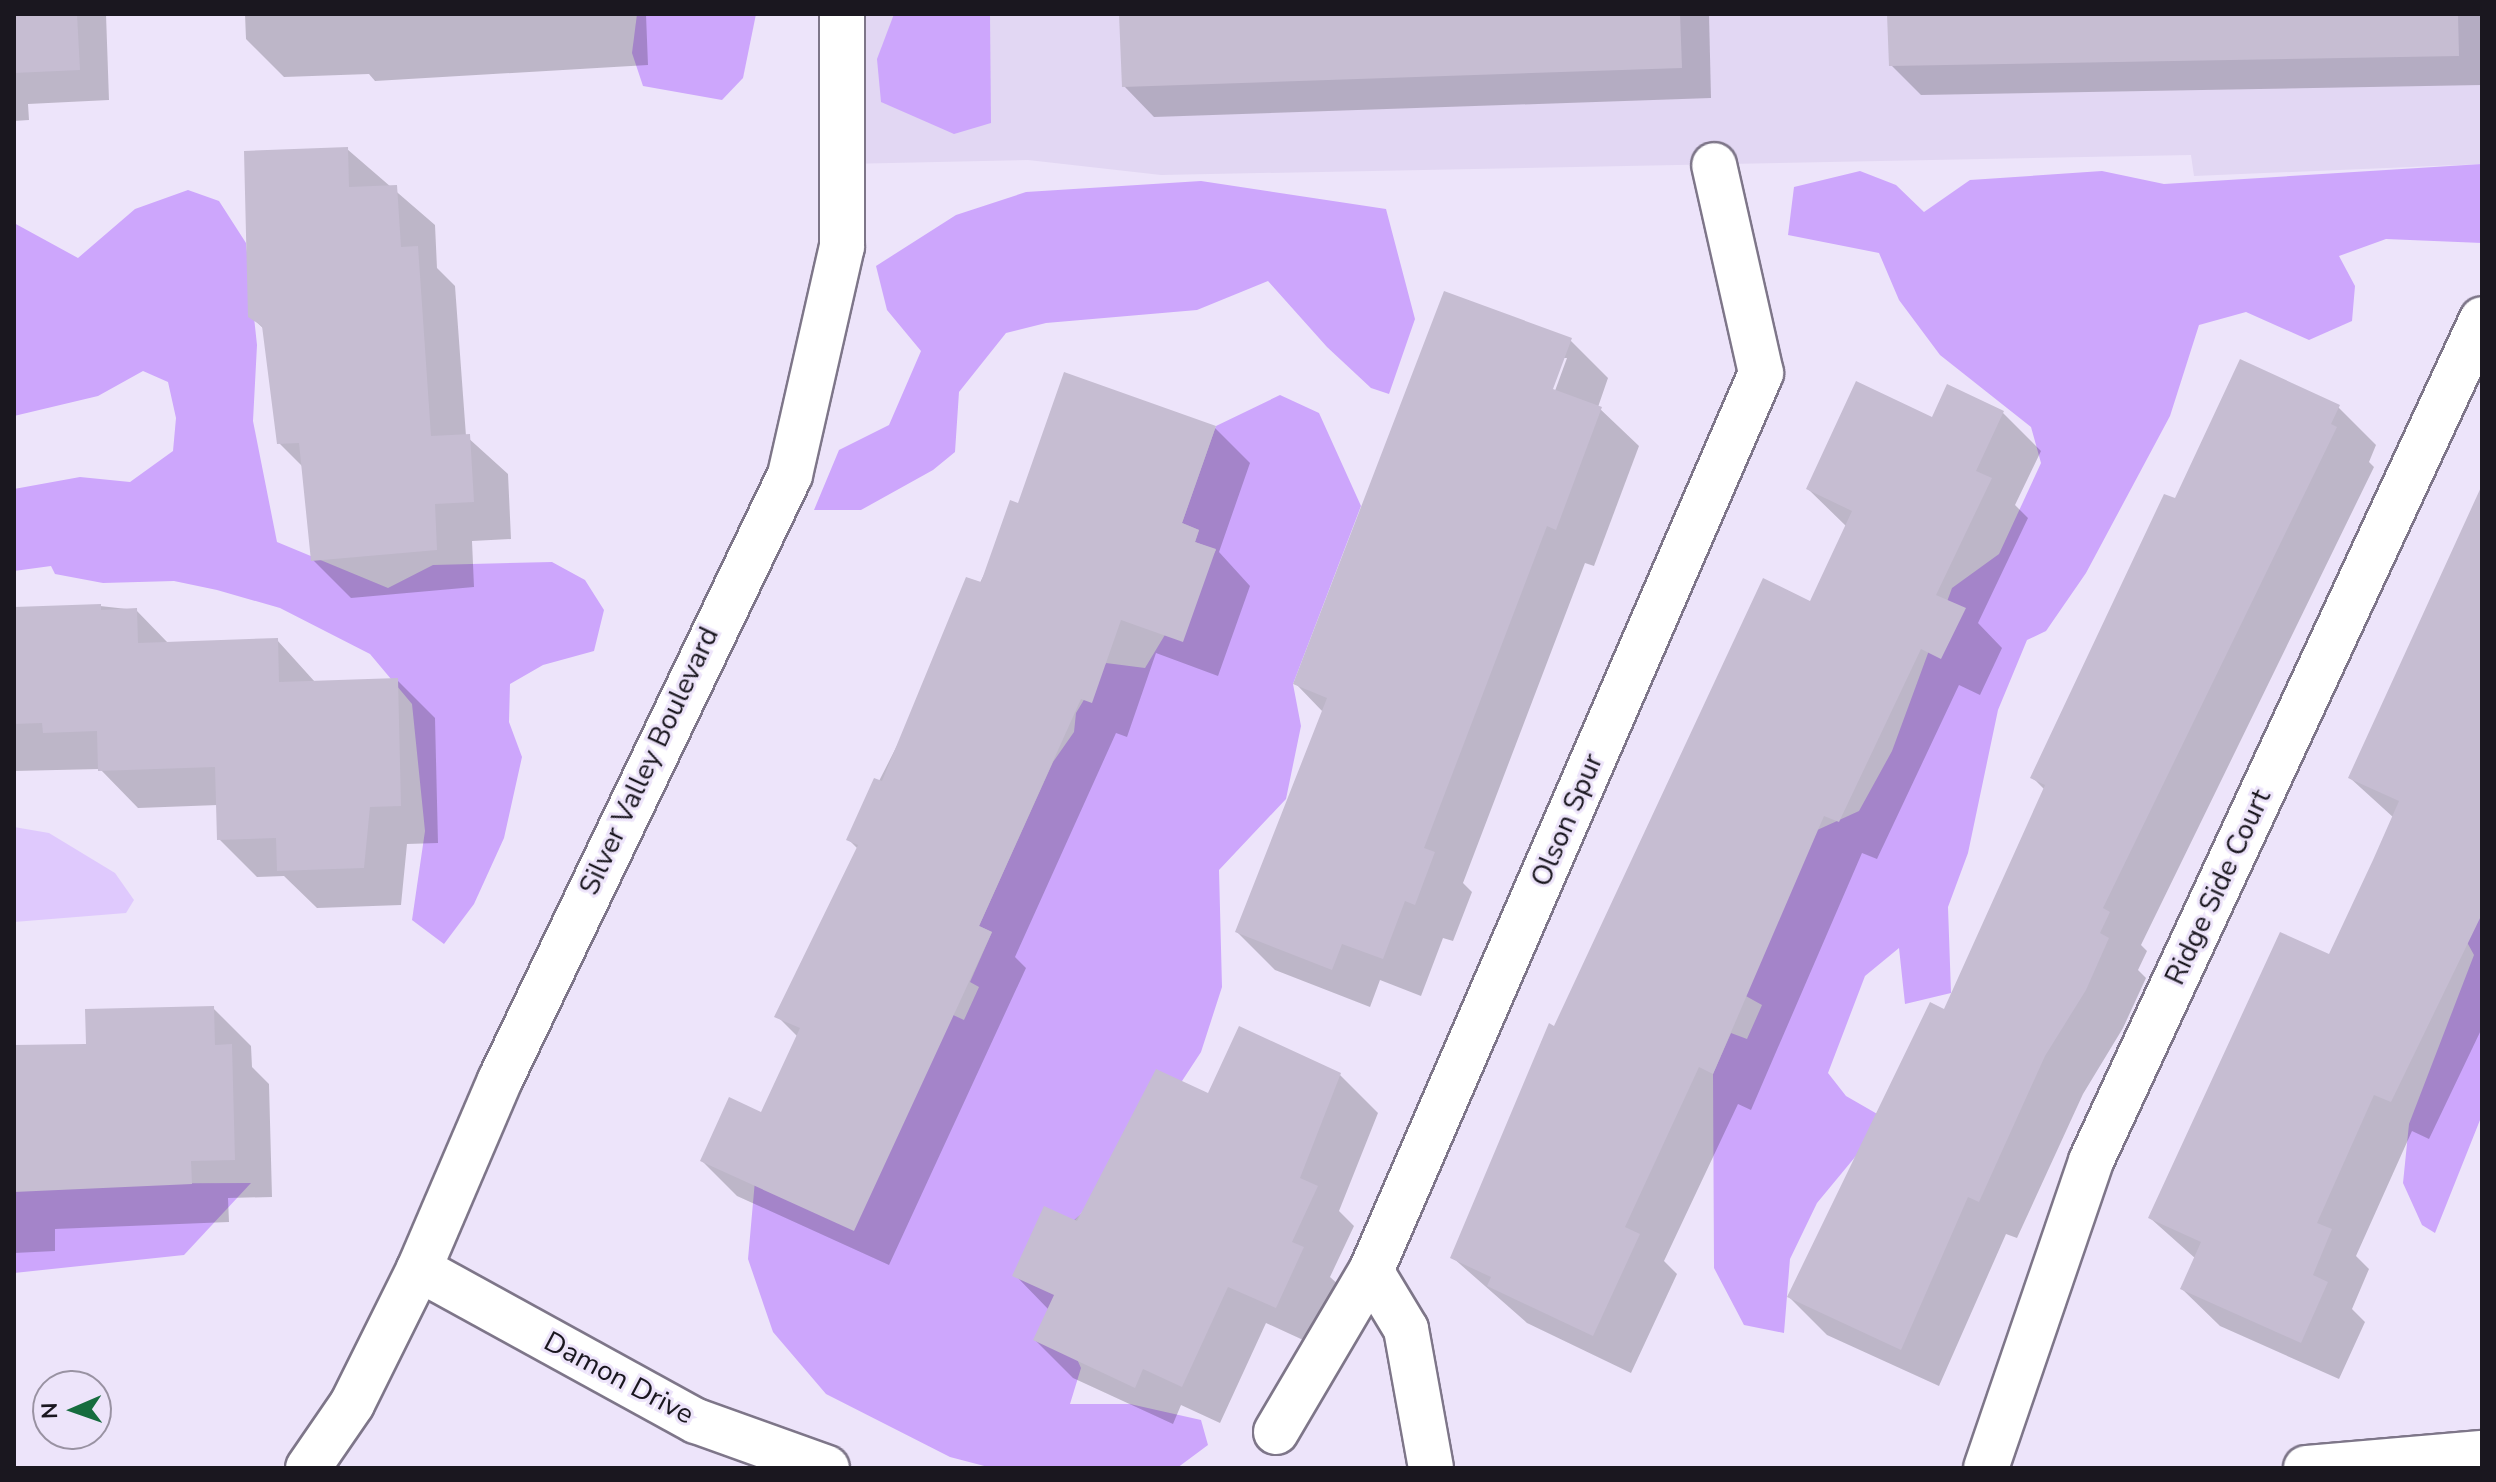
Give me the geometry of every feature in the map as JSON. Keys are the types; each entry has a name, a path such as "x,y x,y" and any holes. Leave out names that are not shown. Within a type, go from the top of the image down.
{"street":[{"name":"Silver Valley Boulevard","path":"308,1468 352,1404 419,1269 500,1080 790,475 842,247 842,14"},
{"name":"Olson Spur","path":"1276,1432 1371,1271 1761,373 1714,165"},
{"name":"Ridge Side Court","path":"1986,1468 2091,1161 2482,319"},
{"name":"Damon Drive","path":"419,1269 696,1421 827,1468"},
{"path":"1371,1271 1406,1329 1431,1468"},
{"path":"2306,1468 2482,1453"}],"shaded area":[{"path":"637,14 756,14 743,78 722,100 643,86 632,53"},
{"path":"842,14 2482,14 2482,164 2194,176 2191,155 1161,175 1028,160 845,164"},
{"path":"894,14 990,14 991,123 954,134 881,102 877,59"},
{"path":"2482,164 2482,243 2386,239 2339,256 2355,286 2352,321 2309,340 2246,312 2199,325 2170,416 2086,573 2046,631 2027,640 1998,710 1968,853 1948,907 1951,993 1905,1004 1899,948 1865,976 1828,1073 1846,1096 1879,1115 1865,1145 1817,1203 1790,1259 1784,1333 1744,1325 1714,1268 1713,1074 1731,1033 1747,1039 1762,1005 1744,995 1782,846 1859,811 1892,751 1952,588 1999,554 2041,463 2031,427 1940,355 1899,300 1879,253 1788,235 1794,187 1860,171 1896,185 1924,212 1970,180 2102,171 2164,184"},
{"path":"1201,181 1386,209 1415,319 1389,394 1371,388 1327,347 1268,281 1197,310 1046,323 1006,333 959,392 955,452 933,470 861,510 814,510 839,450 889,425 921,351 887,310 876,266 956,215 1026,192"},
{"path":"188,190 219,201 246,243 257,345 253,421 277,542 388,588 433,565 552,562 585,580 604,610 594,651 543,665 510,684 509,722 522,757 504,838 474,904 444,944 412,920 425,831 412,704 370,654 280,608 217,590 174,581 103,583 55,574 51,566 14,571 14,489 80,477 130,482 173,451 176,418 168,382 143,371 98,396 14,416 14,223 78,258 135,209"},
{"path":"1280,395 1319,413 1361,506 1293,684 1301,726 1286,799 1219,870 1222,987 1201,1052 1131,1159 1064,1232 1061,1323 1081,1368 1070,1404 1130,1404 1201,1420 1208,1445 1177,1468 992,1468 950,1457 826,1394 773,1332 748,1259 756,1169 951,1014 964,1020 979,987 970,982 992,932 979,926 1053,762 1074,732 1076,713 1106,663 1145,668 1216,550 1195,542 1199,530 1182,523 1216,426"},
{"path":"14,827 49,833 115,873 134,900 126,913 14,922"},
{"path":"2482,888 2482,1115 2435,1233 2422,1225 2403,1183 2409,1124 2474,955 2450,911"},
{"path":"251,1183 184,1255 14,1273 14,1184"}],"building":[{"path":"14,14 77,14 80,70 14,73"},
{"path":"1119,14 1680,14 1682,68 1122,87"},
{"path":"1887,14 2458,14 2459,56 1889,66"},
{"path":"348,147 349,187 397,185 401,247 418,246 431,436 470,434 474,502 435,504 437,550 311,561 299,443 277,444 262,326 248,317 244,151"},
{"path":"1444,291 1572,338 1553,389 1602,407 1556,530 1547,526 1424,848 1435,852 1415,905 1405,901 1383,959 1342,944 1332,970 1235,932 1327,698 1293,684"},
{"path":"2240,359 2340,405 2331,424 2337,427 2103,908 2110,912 2100,933 2109,938 2086,990 2045,1056 1979,1202 1968,1197 1901,1350 1787,1297 1930,1002 1944,1009 2045,785 2030,778 2164,494 2175,498"},
{"path":"1064,372 1216,426 1182,523 1199,530 1195,542 1216,549 1183,642 1121,620 1092,703 1081,699 979,926 992,932 854,1231 700,1161 729,1097 761,1112 800,1028 774,1017 858,845 846,840 874,778 882,781 966,577 981,582 1010,500 1018,503"},
{"path":"1856,381 1932,417 1947,384 2004,411 1976,471 1992,478 1936,595 1966,608 1941,659 1921,649 1839,822 1824,816 1713,1074 1699,1067 1625,1227 1640,1234 1593,1336 1487,1286 1491,1277 1450,1258 1549,1023 1554,1026 1763,578 1810,601 1852,511 1806,489"},
{"path":"2482,485 2482,914 2391,1102 2374,1095 2317,1223 2332,1229 2313,1275 2328,1282 2301,1343 2180,1289 2201,1242 2148,1218 2280,932 2329,954 2373,860 2399,801 2348,778"},
{"path":"101,604 101,610 137,608 138,643 278,638 279,682 398,678 401,806 370,807 364,868 277,871 276,838 217,840 215,767 98,771 97,731 43,733 42,723 14,724 14,607"},
{"path":"214,1006 215,1045 232,1044 235,1160 191,1161 192,1184 14,1192 14,1045 86,1044 85,1009"},
{"path":"1239,1026 1341,1073 1300,1178 1318,1186 1292,1242 1304,1247 1276,1308 1228,1287 1182,1387 1143,1369 1135,1388 1033,1340 1054,1295 1012,1276 1044,1206 1077,1221 1156,1069 1208,1093"}]}
